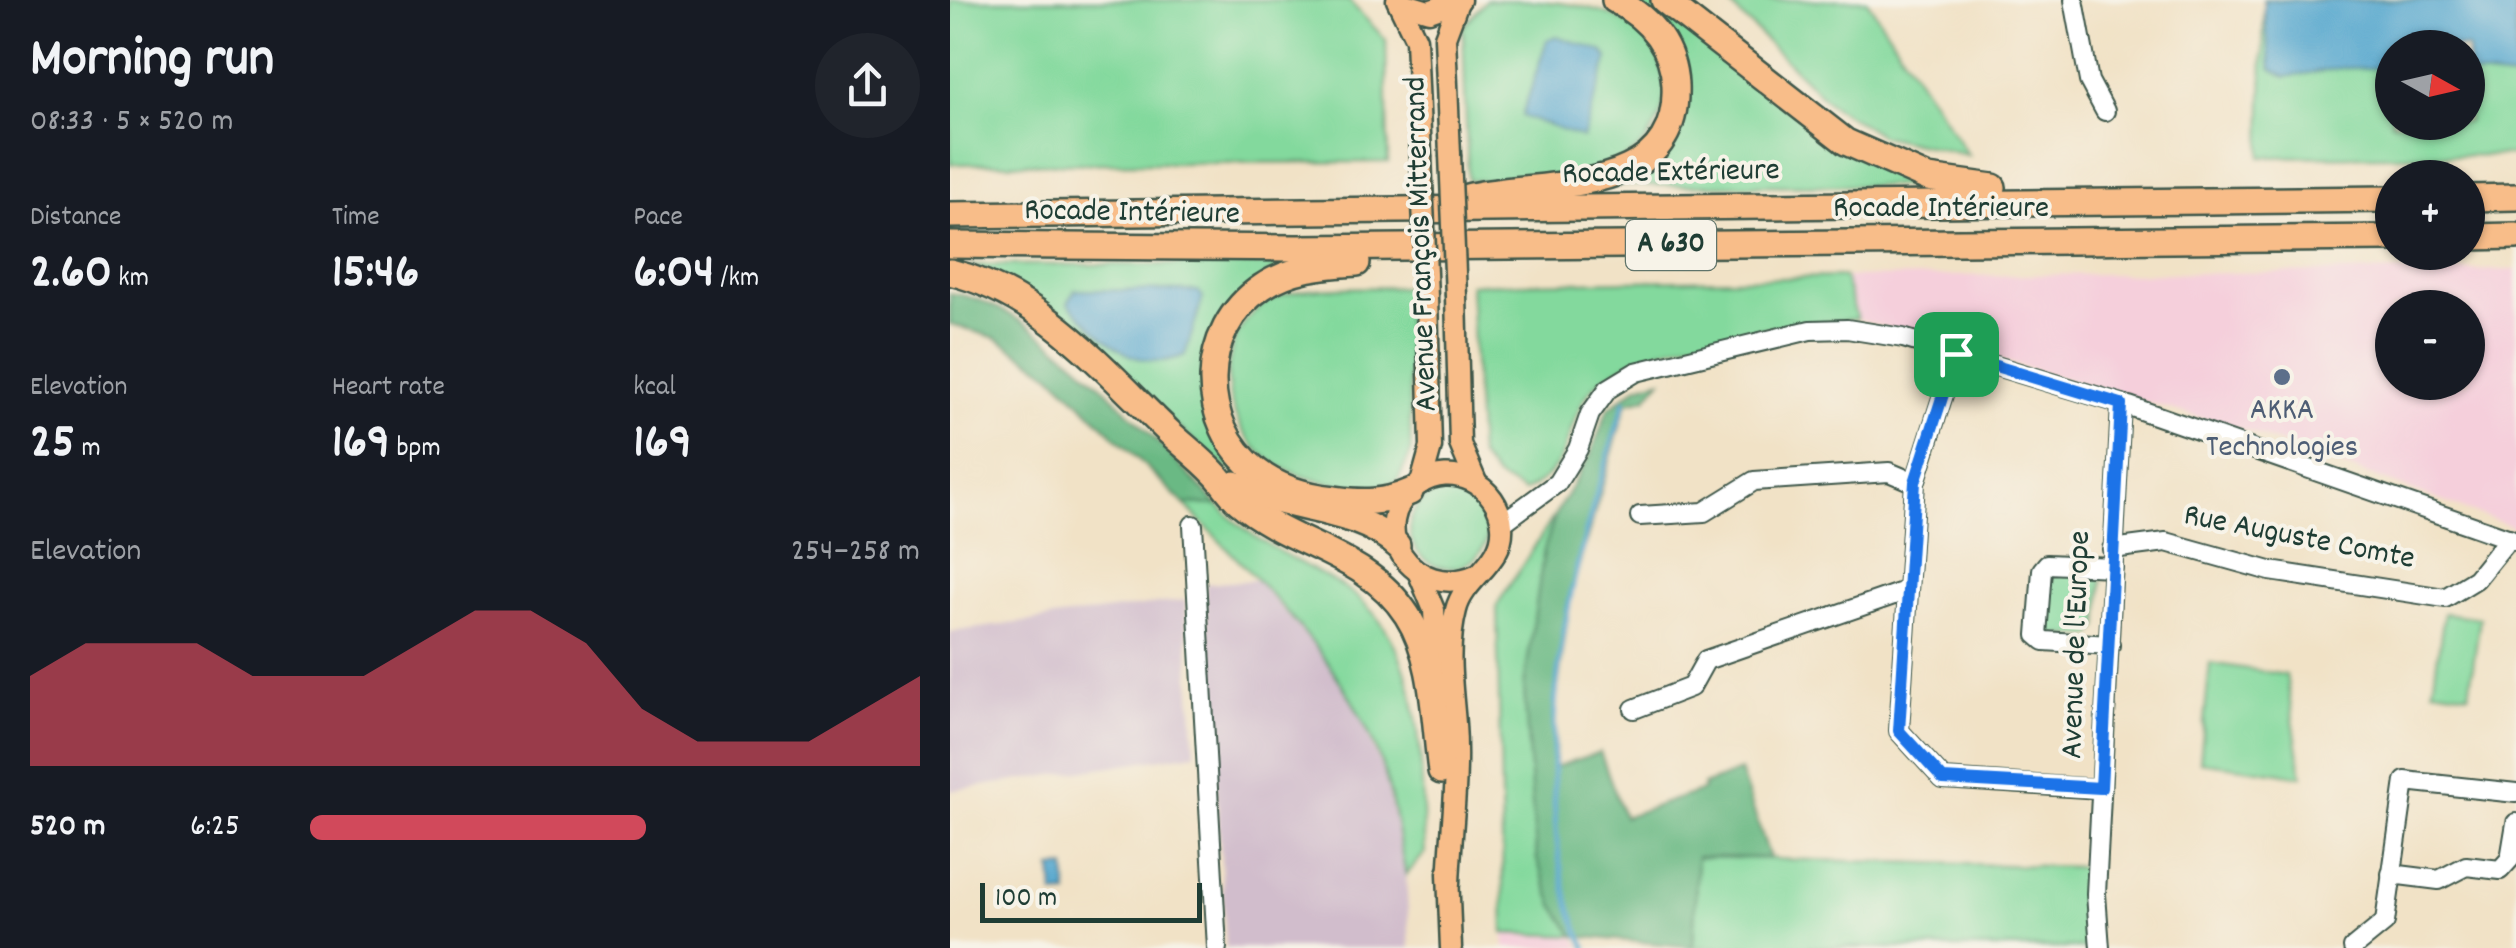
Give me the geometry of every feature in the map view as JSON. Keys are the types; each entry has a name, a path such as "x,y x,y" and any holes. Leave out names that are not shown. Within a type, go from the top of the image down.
{"highway":[{"path":"1417,210 1488,192 1588,183 1613,176 1648,154 1671,114 1674,73 1670,55 1650,24 1616,0"},
{"path":"1664,0 1724,44 1822,127 1900,168 1966,184 2072,189 2094,203"},
{"path":"1681,0 1724,44"},
{"path":"2485,198 2516,197"},
{"name":"Rocade Extérieure","path":"950,215 2375,198"},
{"path":"2485,237 2516,236"},
{"name":"Rocade Intérieure","path":"950,245 1612,245 2375,238"},
{"path":"1415,487 1371,502 1322,498 1258,472 1235,450 1218,418 1212,375 1216,350 1233,314 1264,286 1309,268 1612,245"},
{"path":"950,272 1003,291 1057,328 1213,472 1236,500 1258,516 1353,563 1389,590 1410,619 1424,652 1441,770"},
{"path":"1213,472 1263,499 1366,526 1397,546"}],"main road":[{"name":"Avenue François Mitterrand","path":"1398,1 1428,12 1459,1"},
{"name":"Avenue François Mitterrand","path":"1397,546 1396,517 1415,487 1431,448 1416,39 1398,1"},
{"name":"Avenue François Mitterrand","path":"1459,1 1445,36 1460,444 1476,482 1494,500 1502,524"},
{"path":"1415,487 1448,475 1476,482"},
{"path":"1449,884 1455,756 1449,686 1456,610 1500,546 1502,524"},
{"path":"1397,546 1419,574 1434,610 1451,948"},
{"path":"1419,574 1449,583 1478,574"}],"street":[{"path":"2074,0 2088,82 2105,111"},
{"path":"1502,524 1528,502 1546,493 1568,470 1590,414 1608,390 1636,372 1810,330 1874,331 1956,354 2121,404 2512,539"},
{"path":"1956,354 1915,482 1899,731 1919,758 1943,779 2101,788"},
{"name":"Avenue de l'Europe","path":"2100,948 2096,894 2121,404"},
{"path":"1640,516 1704,512 1754,481 1889,472 1915,482"},
{"path":"1494,500 1528,502"},
{"path":"1193,526 1217,948"},
{"name":"Rue Auguste Comte","path":"2113,558 2166,542 2270,571 2445,598 2476,579 2512,539"},
{"path":"2110,646 2044,641 2037,635 2042,570 2048,564 2113,558"},
{"path":"1634,709 1692,688 1706,660 1908,590"},
{"path":"2353,948 2384,922 2405,781 2516,793"},
{"path":"2392,874 2438,880 2466,866 2500,870 2510,859 2516,823"}],"shaded area":[{"path":"2516,270 2516,528 2250,432 1857,319 1844,277"},
{"path":"1256,580 1325,657 1359,712 1385,777 1406,875 1410,948 1226,948 1205,584"},
{"path":"1185,600 1195,753 950,791 950,632"},
{"path":"1504,933 1575,936 1581,948 1505,948"}],"green space":[{"path":"950,0 1348,0 1386,40 1388,162 950,164"},
{"path":"1486,0 1543,1 1600,11 1625,22 1645,38 1659,60 1665,98 1645,142 1613,164 1573,176 1468,181 1463,27"},
{"path":"1627,0 1656,3 1923,186 1616,185 1683,100"},
{"path":"1725,0 1867,0 1968,155 1882,136 1831,105"},
{"path":"2264,0 2516,0 2516,155 2261,157"},
{"path":"1290,264 1265,275 1202,384 1271,494 1227,468 1004,282 970,265"},
{"path":"1844,277 1857,319 1709,338 1668,348 1603,379 1584,400 1558,462 1540,482 1524,492 1496,477 1479,456 1470,284"},
{"path":"1406,287 1411,453 1398,480 1384,486 1354,487 1308,478 1270,461 1247,437 1230,397 1231,353 1238,332 1251,315 1269,301 1298,292"},
{"path":"950,293 985,302 1058,347 1129,412 1218,505 1184,504 1051,374 996,338 950,324"},
{"path":"1662,379 1646,398 1627,402 1571,593 1555,707 1555,767 1600,752 1624,817 1703,790 1703,785 1740,771 1770,858 1697,857 1693,947 1575,936 1554,905 1537,860 1524,687 1544,550 1556,513 1590,456 1608,409 1638,386"},
{"path":"1449,490 1477,501 1488,529 1477,557 1449,568 1421,557 1410,529 1421,501"},
{"path":"1184,504 1218,505 1261,540 1340,585 1369,608 1390,637 1405,670 1414,705 1422,780 1425,853 1406,875 1386,778 1351,699 1302,630"},
{"path":"1556,513 1544,550 1524,687 1537,860 1554,905 1575,936 1504,933 1497,605"},
{"path":"2052,570 2091,573 2102,581 2099,627 2091,636 2047,635 2044,630 2048,574"},
{"path":"2444,613 2480,618 2469,694 2433,689"},
{"path":"2210,663 2286,675 2302,776 2200,762"},
{"path":"1697,857 2083,867 2088,948 1693,947"}],"water":[{"path":"2263,0 2516,0 2516,79 2485,76 2485,30 2375,30 2375,68 2341,68 2285,77 2271,69"},
{"path":"1556,36 1602,51 1608,58 1583,138 1522,116 1547,40"},
{"path":"1075,290 1198,291 1203,297 1185,355 1150,361 1120,349 1093,328 1068,303"},
{"path":"1066,867 1068,894 1054,895 1052,868"}],"waterway":[{"path":"1586,948 1565,891 1558,853 1553,739 1556,689 1582,546 1625,401"}],"place":[{"name":"AKKA Technologies","path":"2282,377"}],"route":[{"path":"1956,354 2121,404 2116,433 2114,567 2101,788 1943,779 1919,758 1899,731 1915,482 1956,354"}]}
